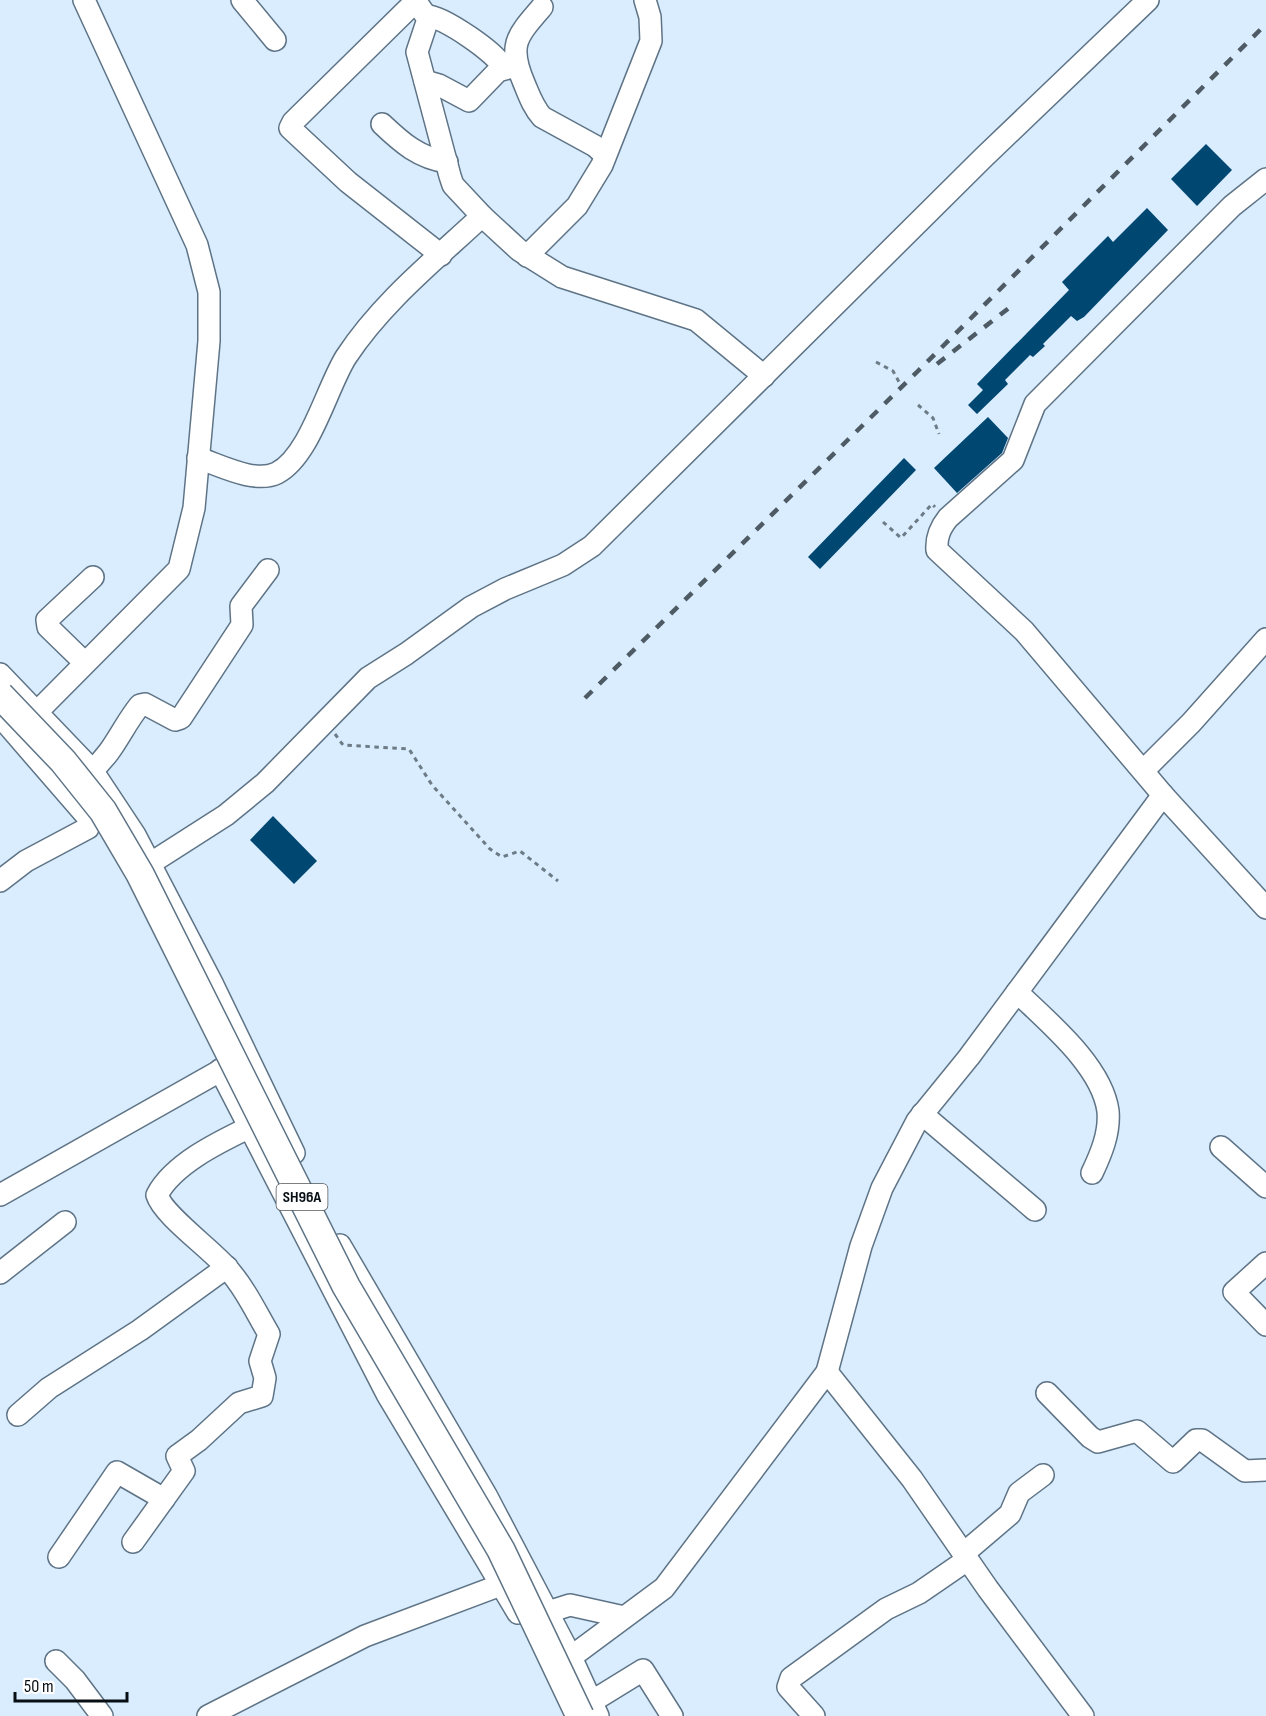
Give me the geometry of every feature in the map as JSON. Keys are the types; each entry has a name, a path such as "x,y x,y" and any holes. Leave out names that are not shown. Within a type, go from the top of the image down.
{"main road":[{"name":"SH96A","path":"0,695 63,761 103,811 140,874 346,1286 501,1550 590,1711"}],"street":[{"path":"37,712 179,569 194,508 209,341 209,292 197,245 84,0"},
{"path":"242,0 275,40"},
{"path":"527,256 577,206 590,188 605,156 651,41 650,17 645,0"},
{"path":"151,863 226,815 265,783 368,678 406,654 471,607 505,589 563,565 585,551 984,157 1148,0"},
{"path":"419,6 293,122 290,128 348,182 441,255"},
{"path":"419,6 510,67 536,111 542,117 595,146 605,156"},
{"path":"419,6 428,22 417,52 453,185 503,238 527,256 562,277 583,286 696,320 719,336 764,376"},
{"path":"425,81 439,85 469,101 510,67 519,37 542,7"},
{"path":"382,124 410,150 434,160 447,162"},
{"path":"1266,179 1232,206 1035,404 1013,460 948,518 939,529 937,550 1024,632 1163,795 1266,908"},
{"path":"198,458 255,476 277,473 288,465 303,442 345,359 369,324 482,216"},
{"path":"92,770 108,757 123,727 140,705 145,705 174,720 181,718 242,625 241,606 268,570"},
{"path":"85,663 48,627 47,620 48,616 93,577"},
{"path":"1144,770 1191,723 1266,639"},
{"path":"0,674 92,770 151,863 223,1004 246,1058 352,1268 486,1495 548,1612 571,1657 590,1711 643,1670 672,1716"},
{"path":"0,716 90,820 88,828 26,861 0,881"},
{"path":"571,1657 664,1588 827,1372 861,1246 882,1188 922,1114 1017,992 1163,795"},
{"path":"1017,992 1076,1052 1092,1072 1102,1092 1108,1111 1108,1127 1103,1149 1092,1173"},
{"path":"0,1196 220,1070 246,1058"},
{"path":"220,1070 387,1394 501,1582 547,1667 569,1716"},
{"path":"922,1114 1035,1210"},
{"path":"133,1542 184,1471 177,1456 199,1440 239,1403 262,1396 265,1386 260,1361 269,1334 243,1287 227,1267 183,1225 157,1195 197,1155 250,1127"},
{"path":"1221,1147 1266,1187"},
{"path":"0,1272 65,1222"},
{"path":"1266,1263 1234,1292 1266,1325"},
{"path":"18,1415 49,1388 140,1330 227,1267"},
{"path":"827,1372 912,1479 965,1557 1080,1715"},
{"path":"1047,1394 1098,1442 1137,1431 1173,1462 1196,1440 1202,1440 1245,1471 1266,1470"},
{"path":"59,1557 117,1472 164,1499"},
{"path":"814,1716 788,1687 791,1678 886,1609 920,1593 965,1557 1010,1514 1019,1493 1043,1475"},
{"path":"208,1716 365,1636 501,1582 529,1577"},
{"path":"548,1612 570,1605 624,1617"},
{"path":"56,1661 75,1680 102,1716"}],"path":[{"path":"876,362 893,371 899,382"},
{"path":"918,405 933,418 939,434"},
{"path":"883,522 901,538 932,504 948,518"},
{"path":"324,722 343,745 409,749 432,785 490,849 502,857 520,852 558,881"}],"building":[{"path":"1206,144 1232,170 1197,206 1171,179"},
{"path":"1147,208 1168,230 1084,317 1077,321 1071,316 1043,344 1045,346 1033,357 1030,355 1005,380 1008,384 977,414 968,405 983,390 977,384 1069,290 1062,282 1108,236 1113,242"},
{"path":"988,417 1008,438 1002,453 957,493 934,468"},
{"path":"904,458 916,470 820,569 808,557"},
{"path":"273,816 317,861 294,884 250,840"}],"railway":[{"path":"585,698 918,371 1266,24"},
{"path":"937,364 1014,304"}]}
